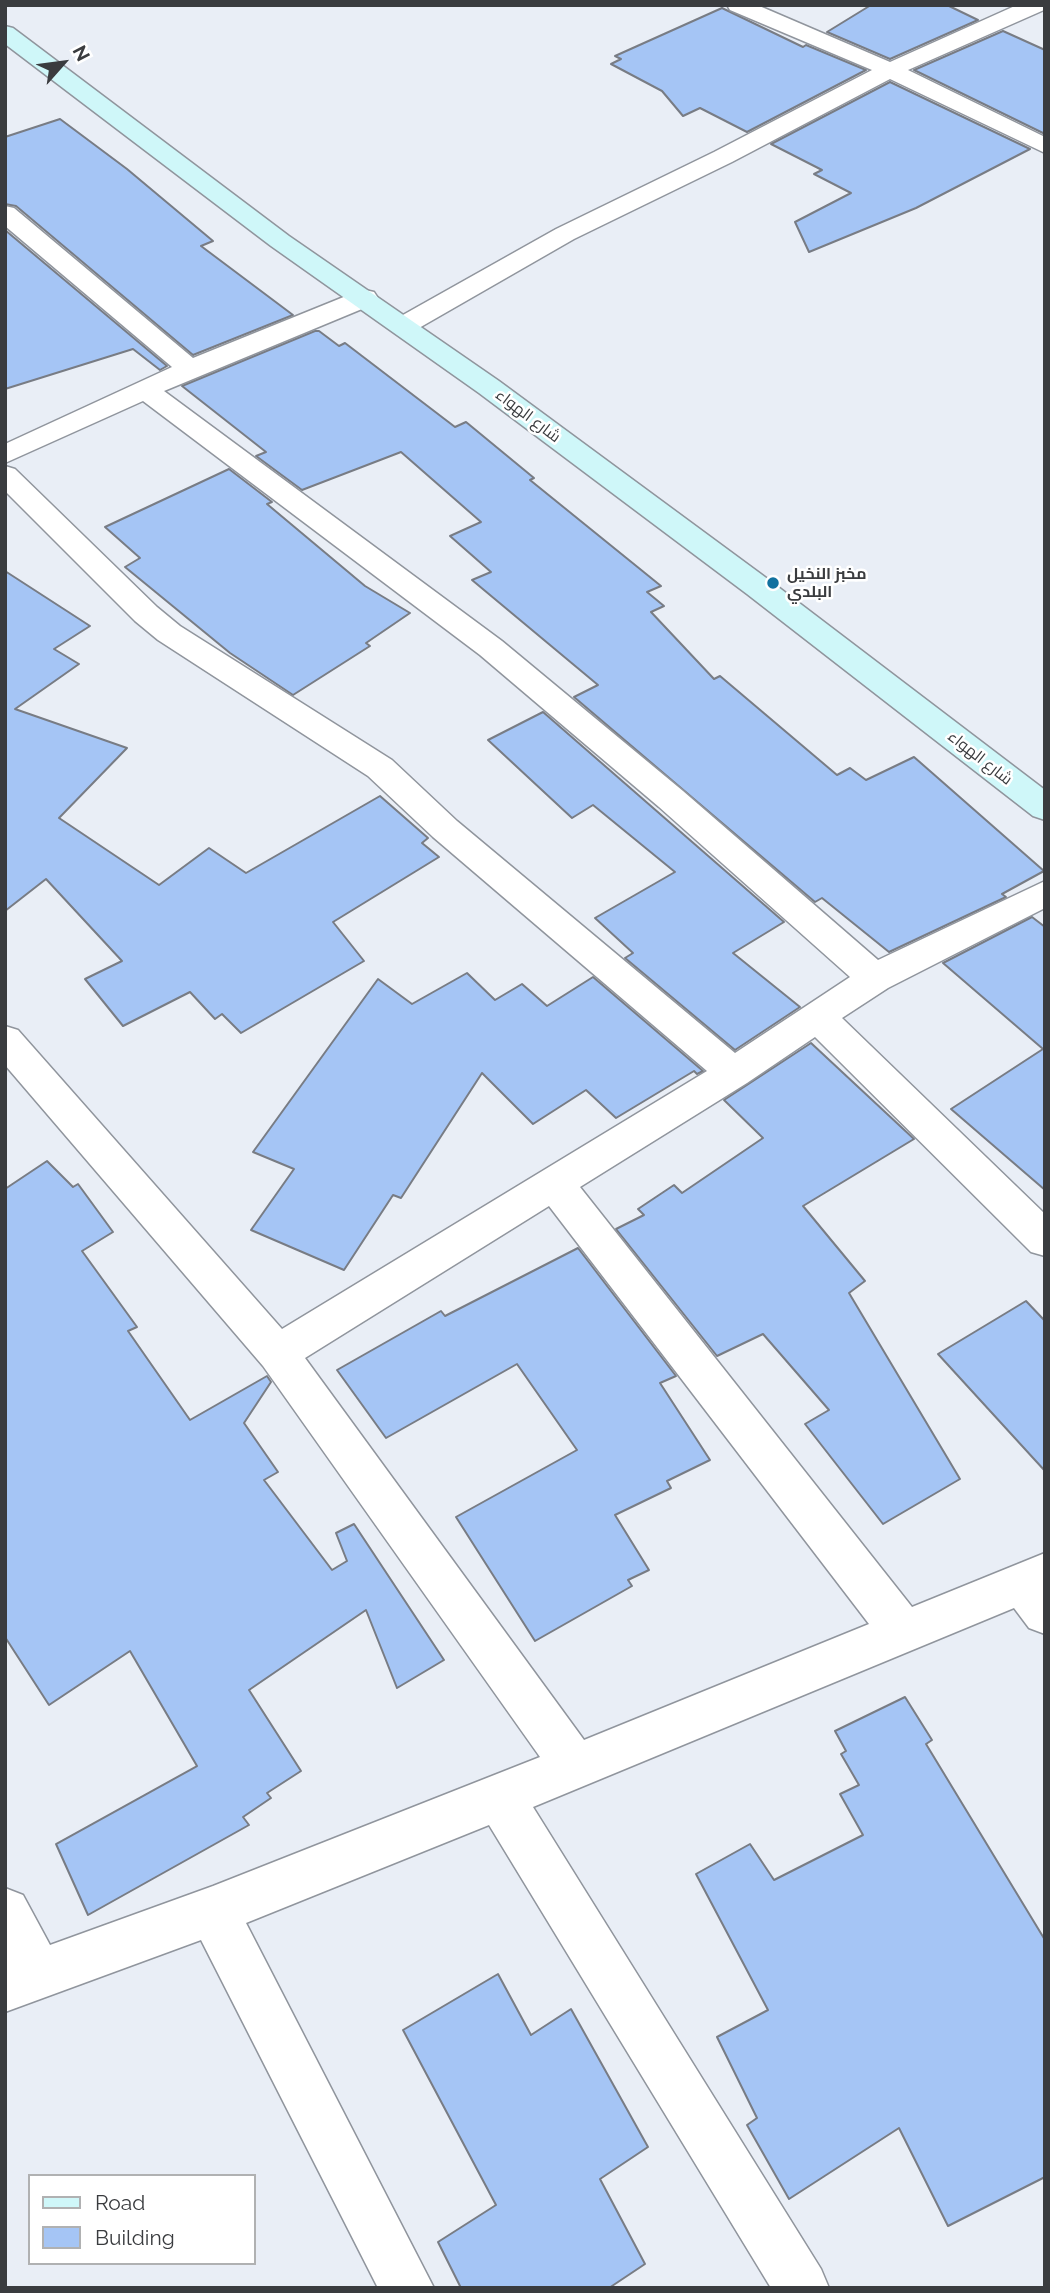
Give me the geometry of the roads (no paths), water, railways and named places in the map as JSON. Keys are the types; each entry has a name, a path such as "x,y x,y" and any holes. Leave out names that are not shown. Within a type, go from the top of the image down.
{"street":[{"path":"738,5 891,70 1045,146"},
{"path":"403,326 565,234 723,158 891,70 1036,5"},
{"name":"شارع الهواء","path":"5,33 280,241 365,298 758,587 1045,808"},
{"path":"5,213 190,369"},
{"path":"5,454 190,369 365,298"},
{"path":"145,390 491,648 671,799 875,978"},
{"path":"5,475 146,614 169,633 380,768 445,829 734,1073"},
{"path":"278,1353 734,1073 875,978 1045,892"},
{"path":"818,1017 1045,1240"},
{"path":"5,1040 278,1353 575,1767"},
{"path":"554,1183 904,1633"},
{"path":"5,1913 21,1981 213,1911 904,1633 1037,1590"},
{"path":"499,1797 802,2288"},
{"path":"213,1911 407,2288"}],"place":[{"name":"مخبز النخيل البلدي","path":"773,583"}]}
